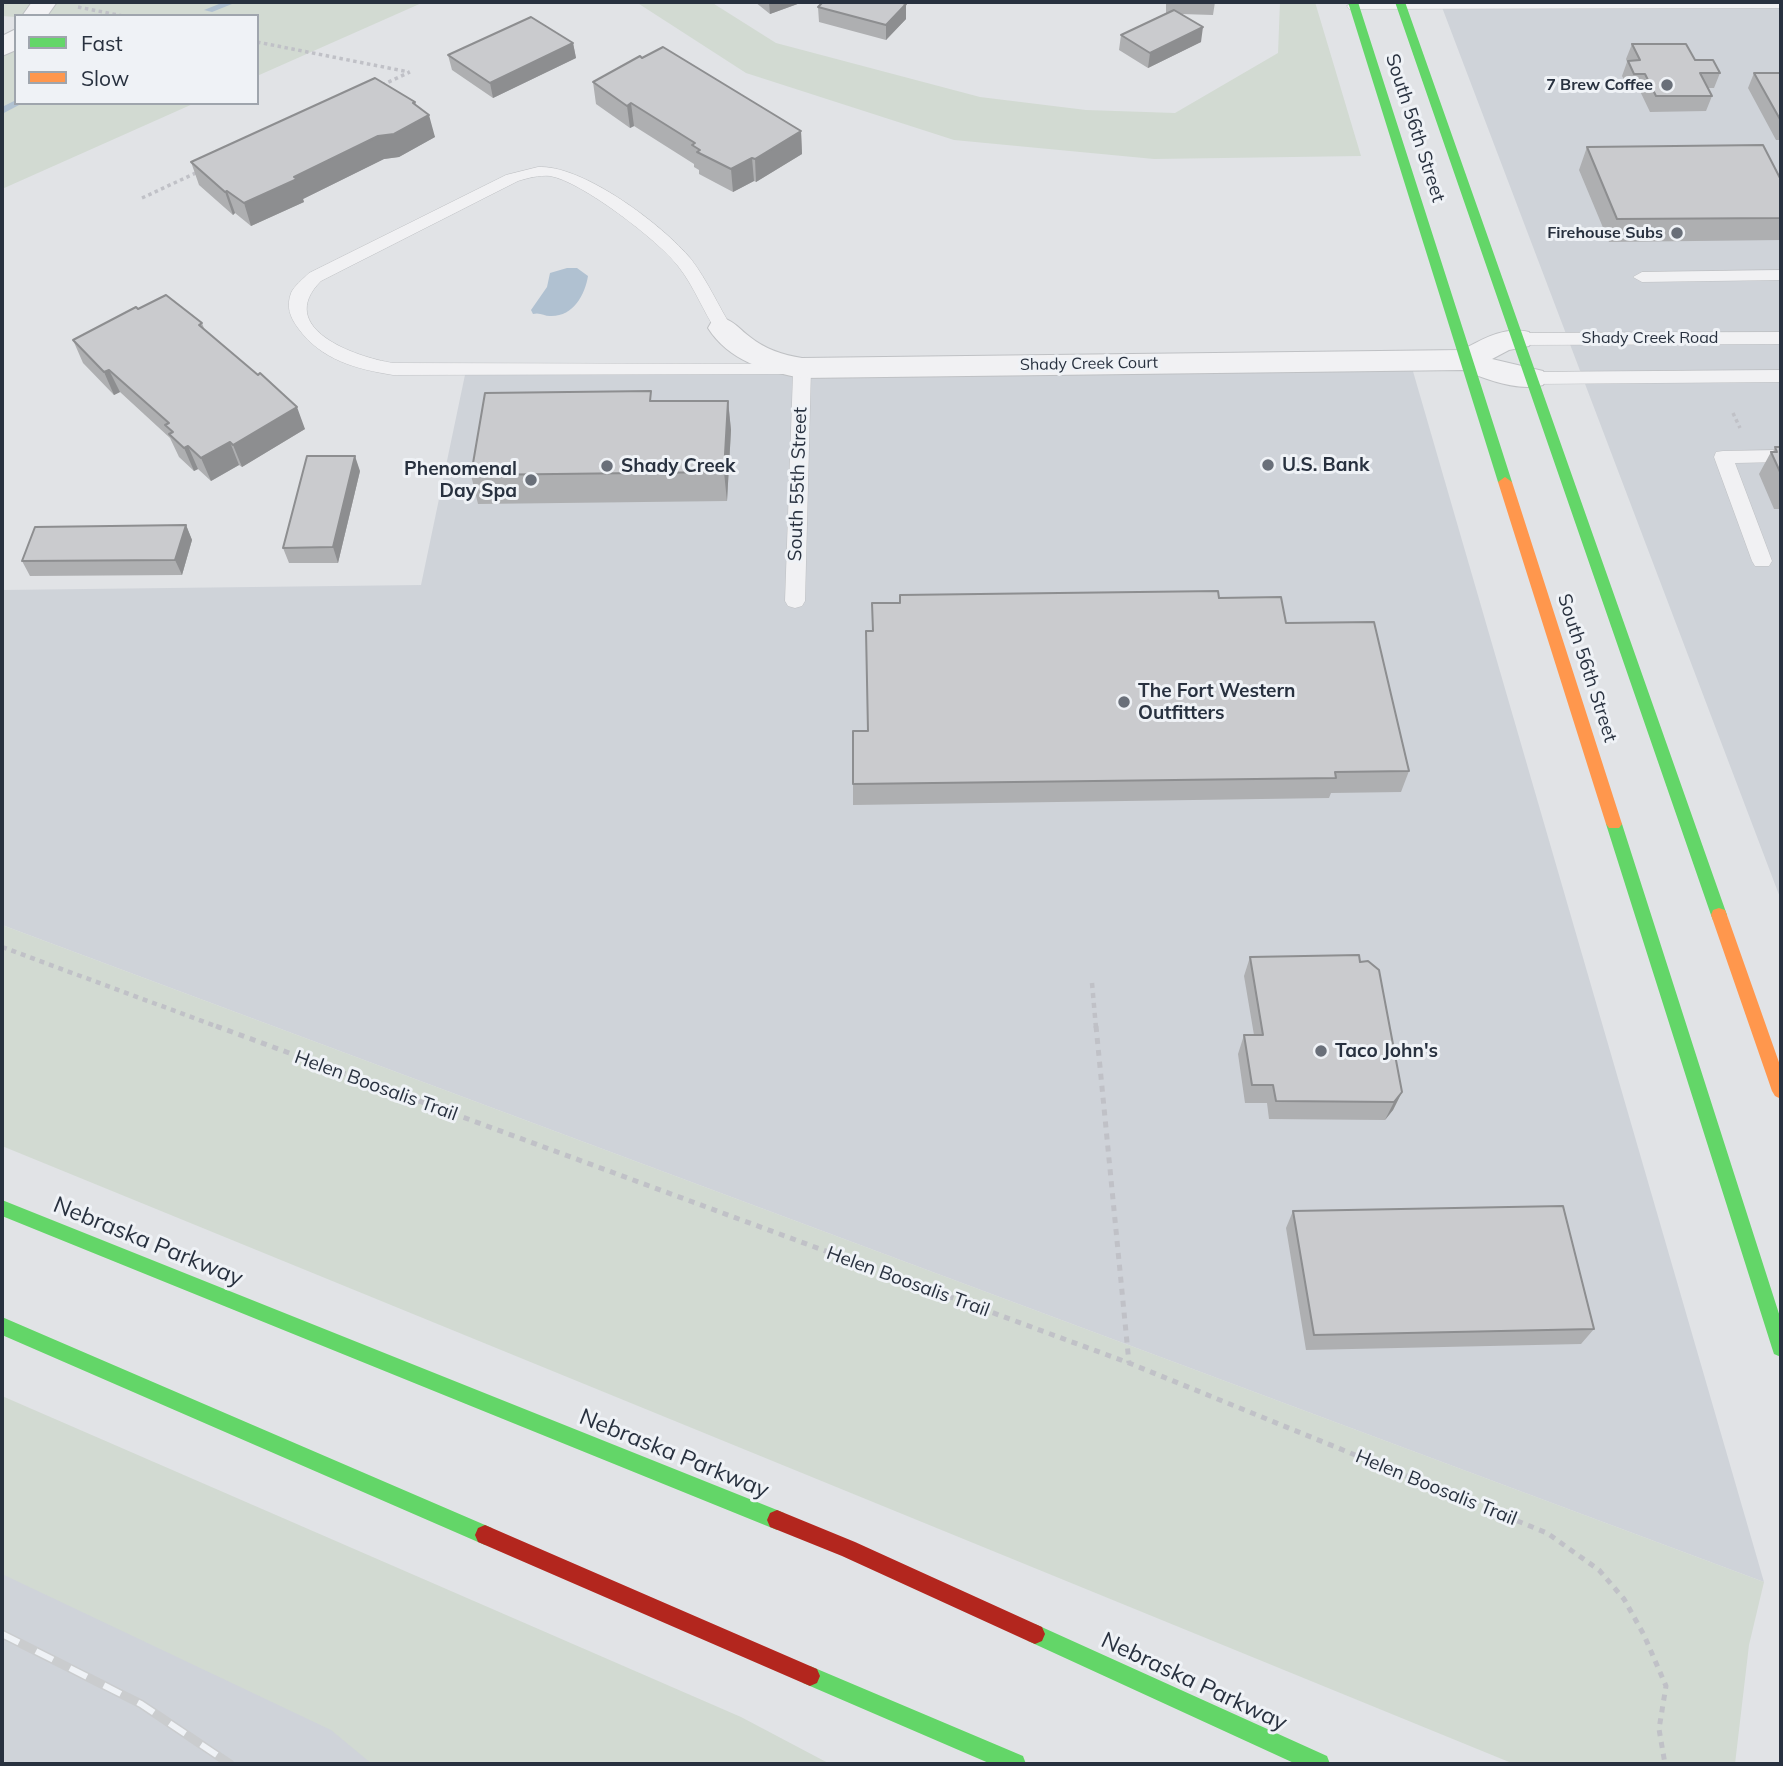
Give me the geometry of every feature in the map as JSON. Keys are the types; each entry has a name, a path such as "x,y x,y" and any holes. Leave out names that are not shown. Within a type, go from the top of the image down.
{"main road":[{"name":"South 56th Street","path":"1354,4 1781,1348"},
{"name":"South 56th Street","path":"1401,4 1781,1091"},
{"name":"Nebraska Parkway","path":"2,1208 848,1549 1319,1764"},
{"path":"2,1326 1015,1764"}],"street":[{"name":"Shady Creek Court","path":"723,328 745,350 781,365 802,368 1467,360 1491,370 1532,377"},
{"name":"Shady Creek Court","path":"1467,360 1500,342 1518,339"}],"lane":[{"path":"1564,2 1587,5"},
{"path":"1354,4 1781,4"},
{"path":"723,328 684,263 667,245 587,186 565,175 545,172 512,178 322,273 304,286 296,308 309,332 337,355 393,369 802,368"},
{"path":"1643,276 1781,275"},
{"name":"Shady Creek Road","path":"1518,339 1781,338"},
{"name":"South 55th Street","path":"795,601 802,368"},
{"name":"Shady Creek Road","path":"1532,377 1781,376"},
{"path":"1762,561 1723,457 1781,456"}],"path":[{"path":"70,5 113,14"},
{"path":"259,42 410,72 373,89"},
{"path":"142,198 202,169"},
{"name":"Helen Boosalis Trail","path":"2,947 1129,1363 1547,1533 1574,1548 1603,1571 1625,1598 1642,1628 1667,1688 1659,1730 1665,1764"},
{"path":"1092,983 1129,1363"}],"shaded area":[{"path":"2,2 424,2 259,75 259,14 2,16"},
{"path":"636,2 711,2 776,43 980,97 1086,110 1175,113 1278,53 1280,2 1315,2 1361,156 1154,159 954,140 746,73"},
{"path":"1440,2 1781,2 1781,900"},
{"path":"14,39 14,105 191,105 2,189 2,48"},
{"path":"1410,361 1764,1582 2,925 2,590 421,585 466,370"},
{"path":"2,925 1764,1582 1749,1645 1735,1764 1514,1764 2,1146"},
{"path":"2,1396 741,1717 830,1764 372,1764 331,1730 2,1574"},
{"path":"2,1510 516,1764 2,1764"}],"water":[{"path":"577,268 588,276 576,304 558,315 533,314 531,310 547,287 550,273"}],"building":[{"path":"823,2 906,4 886,25 818,7"},
{"path":"1174,10 1203,27 1150,53 1121,35"},
{"path":"531,17 573,43 490,83 448,55"},
{"path":"1632,44 1686,44 1695,60 1713,60 1720,73 1700,73 1712,96 1656,96 1645,74 1634,74 1628,61 1640,60"},
{"path":"663,47 801,131 755,159 731,169 697,152 700,150 692,145 695,143 631,103 627,106 593,82 640,56 642,58"},
{"path":"1754,73 1781,73 1781,121"},
{"path":"375,78 415,102 413,103 429,115 394,134 378,136 294,177 297,179 244,203 225,192 191,162"},
{"path":"1763,145 1781,180 1781,218 1617,219 1587,147"},
{"path":"166,295 202,323 199,325 258,375 260,373 297,407 233,445 230,442 201,458 188,446 184,448 169,434 173,432 165,425 169,423 109,370 104,372 73,340 136,307 138,309"},
{"path":"651,391 650,401 728,401 724,472 471,475 485,393"},
{"path":"1775,447 1781,447 1781,474 1771,452 1777,452"},
{"path":"307,456 355,456 333,547 283,548"},
{"path":"186,525 175,560 22,561 35,527"},
{"name":"The Fort Western Outfitters","path":"1218,591 1219,598 1281,597 1286,623 1374,622 1409,771 1335,772 1336,778 853,784 853,731 868,731 866,631 873,631 872,603 900,603 900,595"},
{"path":"1359,955 1360,962 1368,961 1379,970 1402,1092 1394,1102 1276,1101 1273,1085 1252,1085 1244,1035 1263,1035 1250,957"},
{"path":"1563,1206 1594,1329 1314,1335 1293,1211"}],"waterway":[{"path":"209,10 232,2"},
{"path":"2,111 14,104"}],"railway":[{"path":"2,1634 141,1704 230,1764"}],"traffic: fast":[{"path":"1353,2 1505,482"},
{"path":"1400,2 1719,915"},
{"path":"1614,824 1781,1348"},
{"path":"2,1208 777,1520"},
{"path":"2,1326 485,1535"},
{"path":"1035,1634 1319,1764"},
{"path":"810,1676 1015,1764"}],"traffic: slow":[{"path":"1505,482 1614,824"},
{"path":"1719,915 1781,1091"}],"traffic: jam":[{"path":"777,1520 848,1549 1035,1634"},
{"path":"485,1535 810,1676"}],"place":[{"name":"7 Brew Coffee","path":"1667,85"},
{"name":"Firehouse Subs","path":"1677,233"},
{"name":"U.S. Bank","path":"1268,465"},
{"name":"Shady Creek","path":"607,466"},
{"name":"Phenomenal Day Spa","path":"531,480"},
{"name":"The Fort Western Outfitters","path":"1124,702"},
{"name":"Taco John's","path":"1321,1051"}]}
